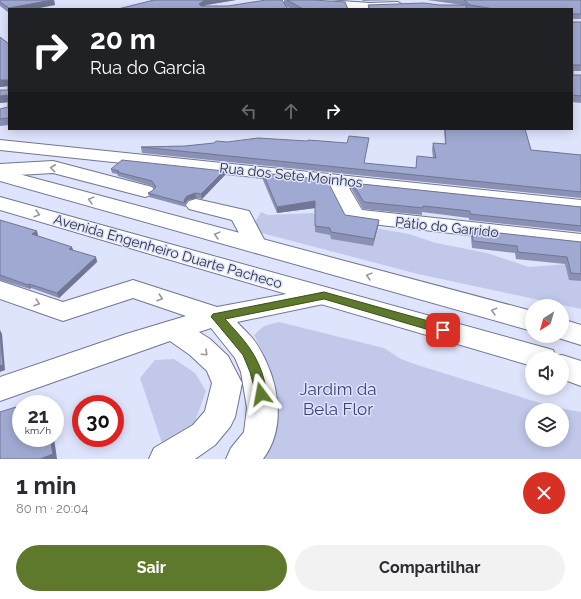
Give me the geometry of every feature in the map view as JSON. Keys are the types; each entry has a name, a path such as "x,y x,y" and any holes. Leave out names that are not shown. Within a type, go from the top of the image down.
{"main road":[{"path":"273,0 283,6 409,5"},
{"name":"Rua dos Sete Moinhos","path":"0,145 581,206"},
{"path":"0,170 53,167 145,191"},
{"name":"Avenida Engenheiro Duarte Pacheco","path":"0,175 525,319"},
{"name":"Pátio do Garrido","path":"335,179 354,216 581,241"},
{"name":"Avenida Engenheiro Duarte Pacheco","path":"0,203 525,353"},
{"path":"196,205 241,216 256,245"},
{"path":"0,290 63,312 133,289 217,317 248,352 256,372 264,408 260,433 255,444 243,459"},
{"path":"0,389 136,341 217,317 324,296"},
{"path":"569,326 581,328"},
{"path":"166,459 204,435 219,417 227,383 218,364 200,347 174,330"},
{"path":"569,331 581,334"},
{"path":"569,365 581,368"},
{"path":"569,369 581,374"}],"green space":[{"path":"261,212 268,215 312,213 340,222 409,234 436,243 487,253 529,267 581,263 581,309 569,306 569,299 534,299 418,274 250,230"},
{"name":"Jardim da Bela Flor","path":"279,322 384,348 401,359 414,364 540,403 525,403 525,447 569,447 569,410 581,412 581,459 261,459 262,350 254,335 264,326"},
{"path":"174,359 195,373 206,391 192,430 162,443 140,378 155,360"}],"building":[{"path":"0,0 52,0 9,8 0,2"},
{"path":"154,0 205,0 199,4 201,6 228,6 266,0 282,0 287,8 122,8"},
{"path":"287,0 345,2 348,8 301,8"},
{"path":"464,0 581,0 581,14 573,14 573,8 488,8 470,5"},
{"path":"424,3 439,5 467,5 466,8 370,8 368,5"},
{"path":"573,22 581,22 581,65 573,65"},
{"path":"0,37 8,43 8,80 0,80"},
{"path":"573,75 581,75 581,96 573,95"},
{"path":"0,90 8,90 8,97 7,95 0,96"},
{"path":"8,107 8,118 0,119 0,109"},
{"path":"445,130 525,130 531,150 581,155 581,192 141,147 185,146 214,143 216,141 227,142 258,138 347,143 349,136 369,138 364,163 416,168 417,156 436,158 433,143 446,144"},
{"path":"122,160 224,171 201,194 195,193 187,196 184,200 185,203 148,193 156,187 152,181 111,169"},
{"path":"263,173 327,180 345,215 379,220 374,239 331,232 330,228 315,226 315,201 277,207"},
{"path":"352,183 581,207 581,226 470,214 470,211 364,202"},
{"path":"0,220 37,231 32,234 72,247 69,249 96,257 57,293 0,275"},
{"path":"472,230 581,242 581,274 571,273 567,257 518,252 517,246 473,241"},
{"path":"0,332 3,365 0,366"},
{"path":"12,408 12,447 52,447 53,454 40,459 0,459 0,412"}],"route":[{"path":"261,394 256,372 248,352 217,317 324,296 443,330"}]}
